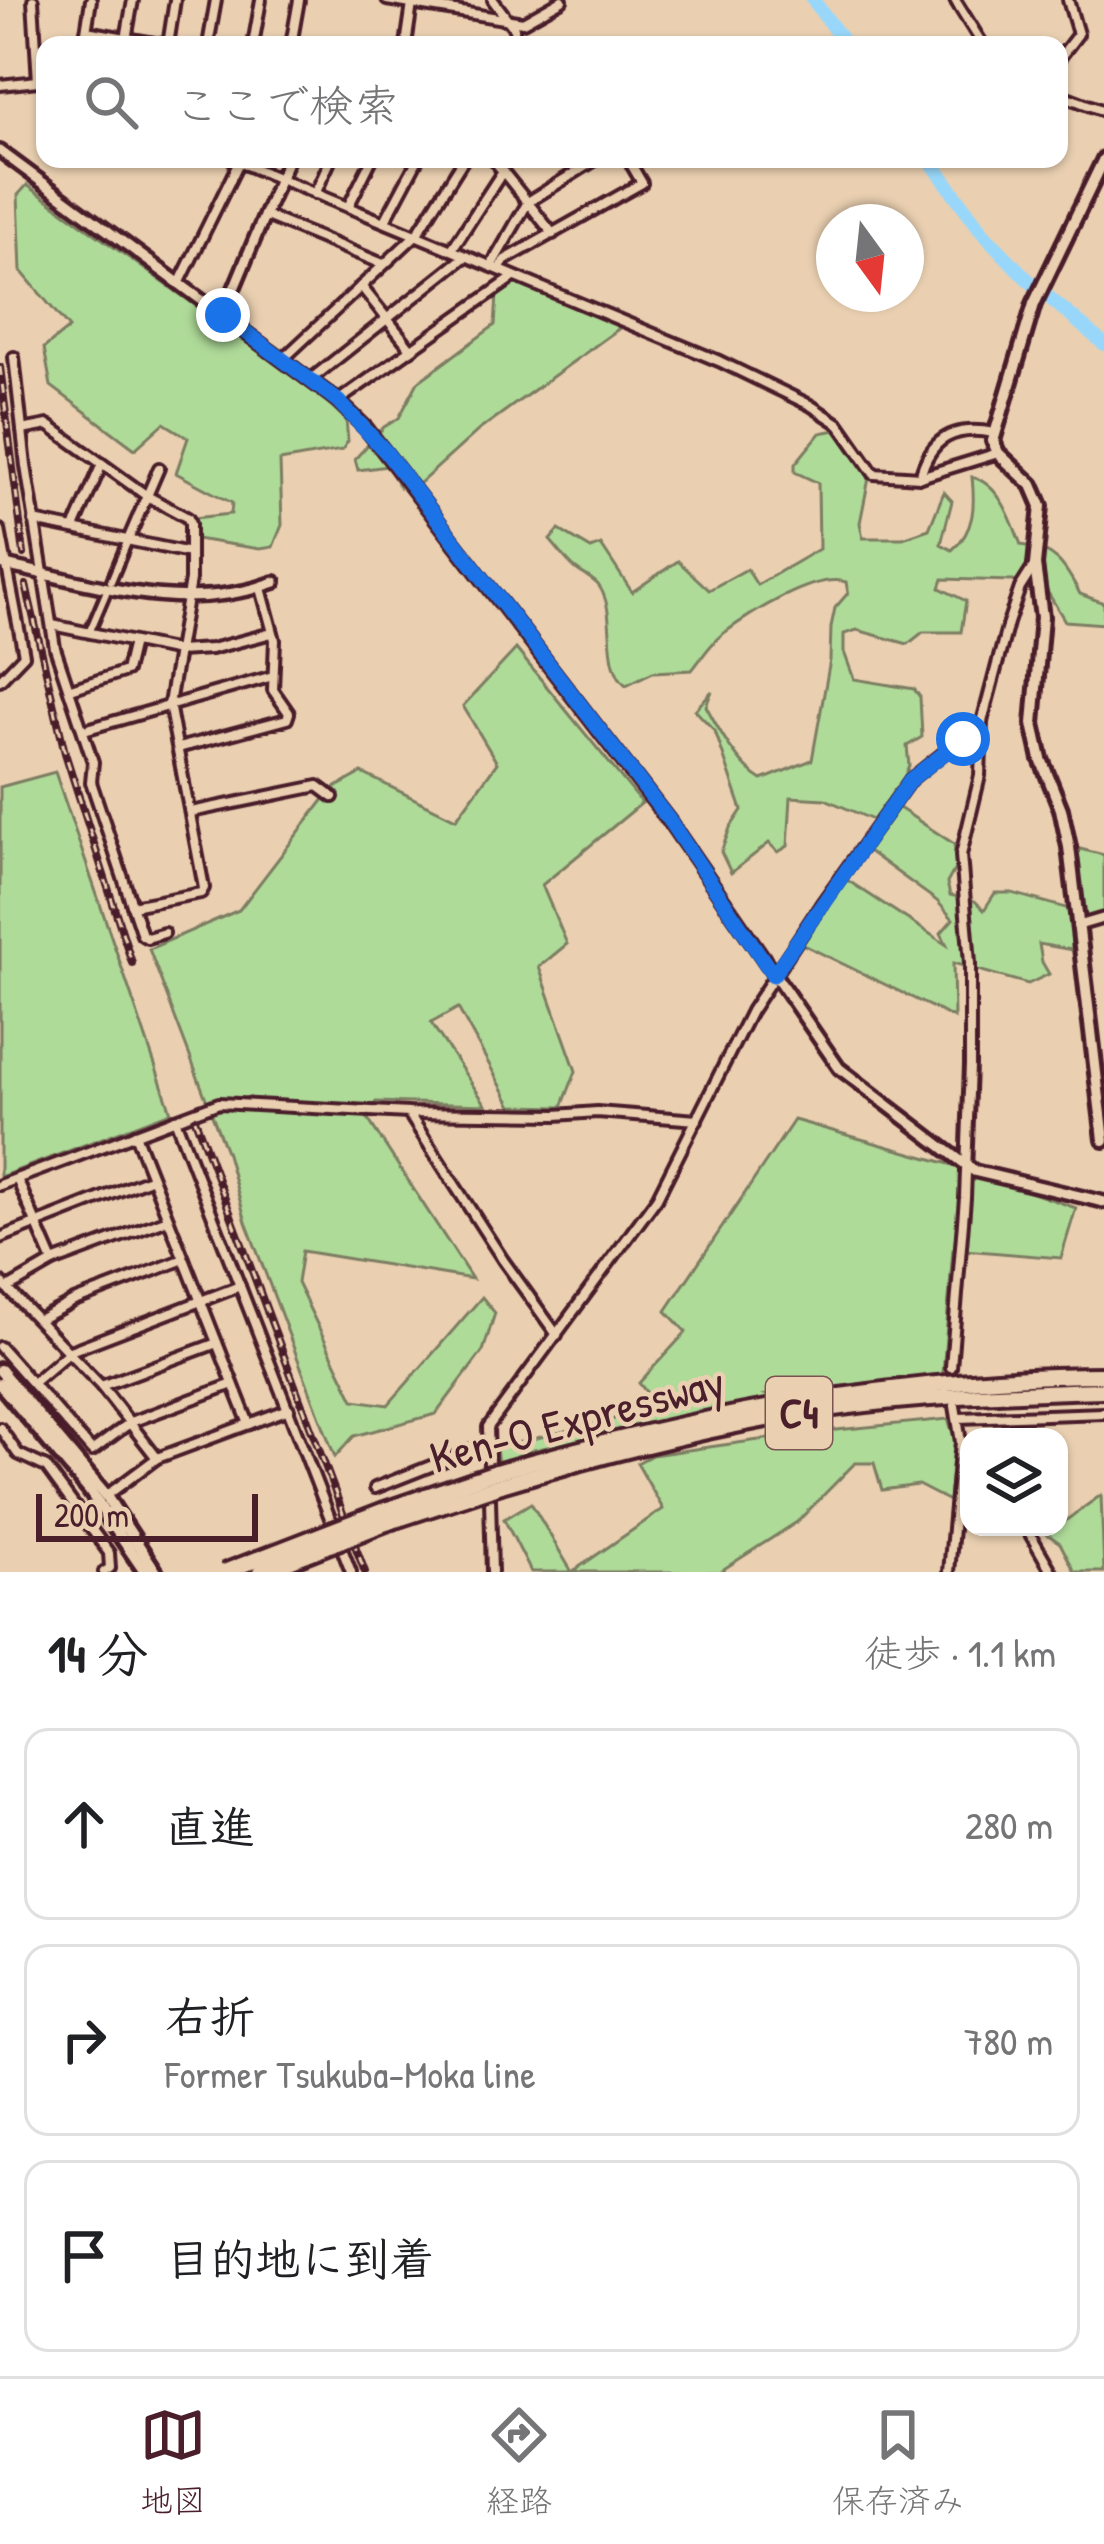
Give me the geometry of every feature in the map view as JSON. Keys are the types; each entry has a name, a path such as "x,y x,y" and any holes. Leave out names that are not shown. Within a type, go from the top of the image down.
{"highway":[{"name":"Ken-O Expressway","path":"261,1572 499,1479 669,1427 904,1388 1104,1374"},
{"name":"Ken-O Expressway","path":"224,1572 382,1510 664,1440 798,1413 1037,1392 1104,1391"}],"main road":[{"path":"1104,159 1040,291 994,433 998,452 1031,485 1040,502 1035,565 1042,617 1033,724 1066,827 1104,1140"},
{"path":"0,1370 106,1496 156,1572"},
{"path":"0,1384 89,1490 145,1572"}],"street":[{"path":"33,0 37,36"},
{"path":"85,36 91,0"},
{"path":"127,36 133,0"},
{"path":"169,36 175,0"},
{"path":"209,36 215,0"},
{"path":"255,36 261,0"},
{"path":"293,36 299,0"},
{"path":"387,0 441,4 508,20 532,19 562,0"},
{"path":"493,0 514,28 514,36"},
{"path":"955,0 977,36"},
{"path":"1068,0 1078,34 1068,47"},
{"path":"407,36 412,4"},
{"path":"86,31 104,36"},
{"path":"0,85 36,82"},
{"path":"1068,97 1104,111"},
{"path":"0,151 338,401 386,452 639,781 848,1078 987,1177 1104,1202"},
{"path":"179,284 232,168"},
{"path":"254,168 719,361 810,405 839,424 874,473 920,477 998,452"},
{"path":"223,315 285,168"},
{"path":"315,194 327,168"},
{"path":"348,207 368,168"},
{"path":"385,221 413,168"},
{"path":"282,359 417,234 458,168"},
{"path":"501,168 553,234"},
{"path":"495,268 528,202 583,168"},
{"path":"495,268 642,184 633,168"},
{"path":"452,249 503,171"},
{"path":"264,215 383,264"},
{"path":"310,380 466,256"},
{"path":"338,401 515,276"},
{"path":"361,286 411,349"},
{"path":"14,357 51,625 93,762 91,782 142,935 164,933"},
{"path":"22,430 48,425 147,496 188,518 187,599 169,704 204,888 201,893 132,907"},
{"path":"920,477 927,454 948,435 973,429 994,433"},
{"path":"74,529 101,464"},
{"path":"111,581 159,468"},
{"path":"34,521 190,553"},
{"path":"0,530 3,565 24,655 0,680"},
{"path":"3,565 187,599 218,598 275,582"},
{"path":"951,1367 970,963 961,855 980,776 982,722 1020,587 1035,565"},
{"path":"178,748 287,719 289,713 273,690 275,640 261,588"},
{"path":"89,633 106,593"},
{"path":"51,625 178,651 211,649 268,634"},
{"path":"71,688 126,671 133,642"},
{"path":"84,730 273,676"},
{"path":"492,1572 488,1427 657,1198 773,975 910,780 982,722"},
{"path":"190,813 318,786 333,797"},
{"path":"1077,926 1104,918"},
{"path":"0,1185 219,1103 409,1113 597,1112 697,1120"},
{"path":"409,1113 557,1335"},
{"path":"175,1119 351,1572"},
{"path":"135,1134 249,1424"},
{"path":"0,1238 152,1178"},
{"path":"17,1179 53,1262"},
{"path":"157,1459 101,1386 4,1284 168,1219"},
{"path":"40,1319 184,1259"},
{"path":"34,1382 70,1351 240,1286"},
{"path":"101,1386 217,1342"},
{"path":"0,1347 92,1451 131,1421 233,1384"},
{"path":"955,1406 961,1428"},
{"path":"106,1496 157,1459 289,1409"},
{"path":"958,1418 1104,1413"},
{"path":"0,1428 18,1454 46,1467 109,1553 110,1568 104,1572"},
{"path":"950,1572 960,1442"},
{"path":"375,1488 489,1443"},
{"path":"1031,1536 1052,1572"}],"green space":[{"path":"27,185 314,390 346,420 348,441 342,450 280,461 282,525 273,547 183,537 194,518 231,514 232,503 176,473 188,438 164,423 135,449 51,386 44,348 69,328 21,271 18,195"},
{"path":"516,283 621,327 479,430 420,483 400,487 387,466 358,470 355,459 384,427 399,418 418,382 495,325 497,295"},
{"path":"836,430 869,478 860,523 863,538 903,538 929,529 944,492 952,501 941,544 952,550 972,517 972,477 997,495 1021,545 1051,555 1080,594 1104,603 1104,624 1065,621 1047,591 1013,581 943,579 940,588 966,601 961,632 923,632 908,644 857,630 844,634 844,652 854,679 914,689 920,697 922,737 907,746 909,766 893,804 954,844 957,865 947,883 950,895 975,901 984,910 995,893 1012,893 1084,913 1076,848 1104,855 1104,913 1071,925 1072,950 1039,944 1049,974 1028,984 953,963 954,1018 802,944 844,878 947,945 941,933 953,919 937,901 868,851 875,821 825,799 791,797 788,846 778,852 769,843 731,873 721,852 742,810 715,731 695,710 712,691 706,706 717,726 737,757 762,780 812,760 830,660 831,627 835,608 848,593 846,582 818,583 766,606 719,637 692,670 653,672 626,685 611,652 605,597 550,540 559,530 591,549 601,545 632,592 678,561 709,590 747,569 757,585 819,549 818,483 795,472 795,464 820,433"},
{"path":"516,649 642,803 542,885 567,944 539,967 576,1071 562,1107 512,1106 458,1008 431,1023 486,1105 376,1102 366,1116 472,1279 302,1251 297,1283 354,1400 388,1405 482,1297 495,1313 483,1351 436,1414 354,1436 335,1457 149,949 239,910 331,790 362,773 456,819 497,763 463,706"},
{"path":"55,772 171,1112 0,1177 0,787"},
{"path":"794,1120 953,1165 1076,1208 1061,1258 953,1249 943,1374 767,1395 774,1398 534,1450 498,1465 496,1448 659,1408 639,1383 686,1332 666,1311"},
{"path":"948,1419 955,1439 949,1501 918,1485 882,1490 874,1463 855,1463 797,1522 719,1572 572,1572 663,1509 637,1463 652,1455"},
{"path":"1101,1495 1104,1572 1075,1572 1060,1543 1050,1536 1068,1536 1068,1519"},
{"path":"531,1503 572,1572 531,1572 504,1519"}],"waterway":[{"path":"813,0 839,36"},
{"path":"936,168 983,233 1026,278 1104,344"}],"railway":[{"path":"0,367 24,554"},
{"path":"26,585 65,753 132,963"},
{"path":"195,1119 365,1572"}],"route":[{"path":"223,315 338,401 386,452 669,820 773,975 910,780 963,739"}]}
